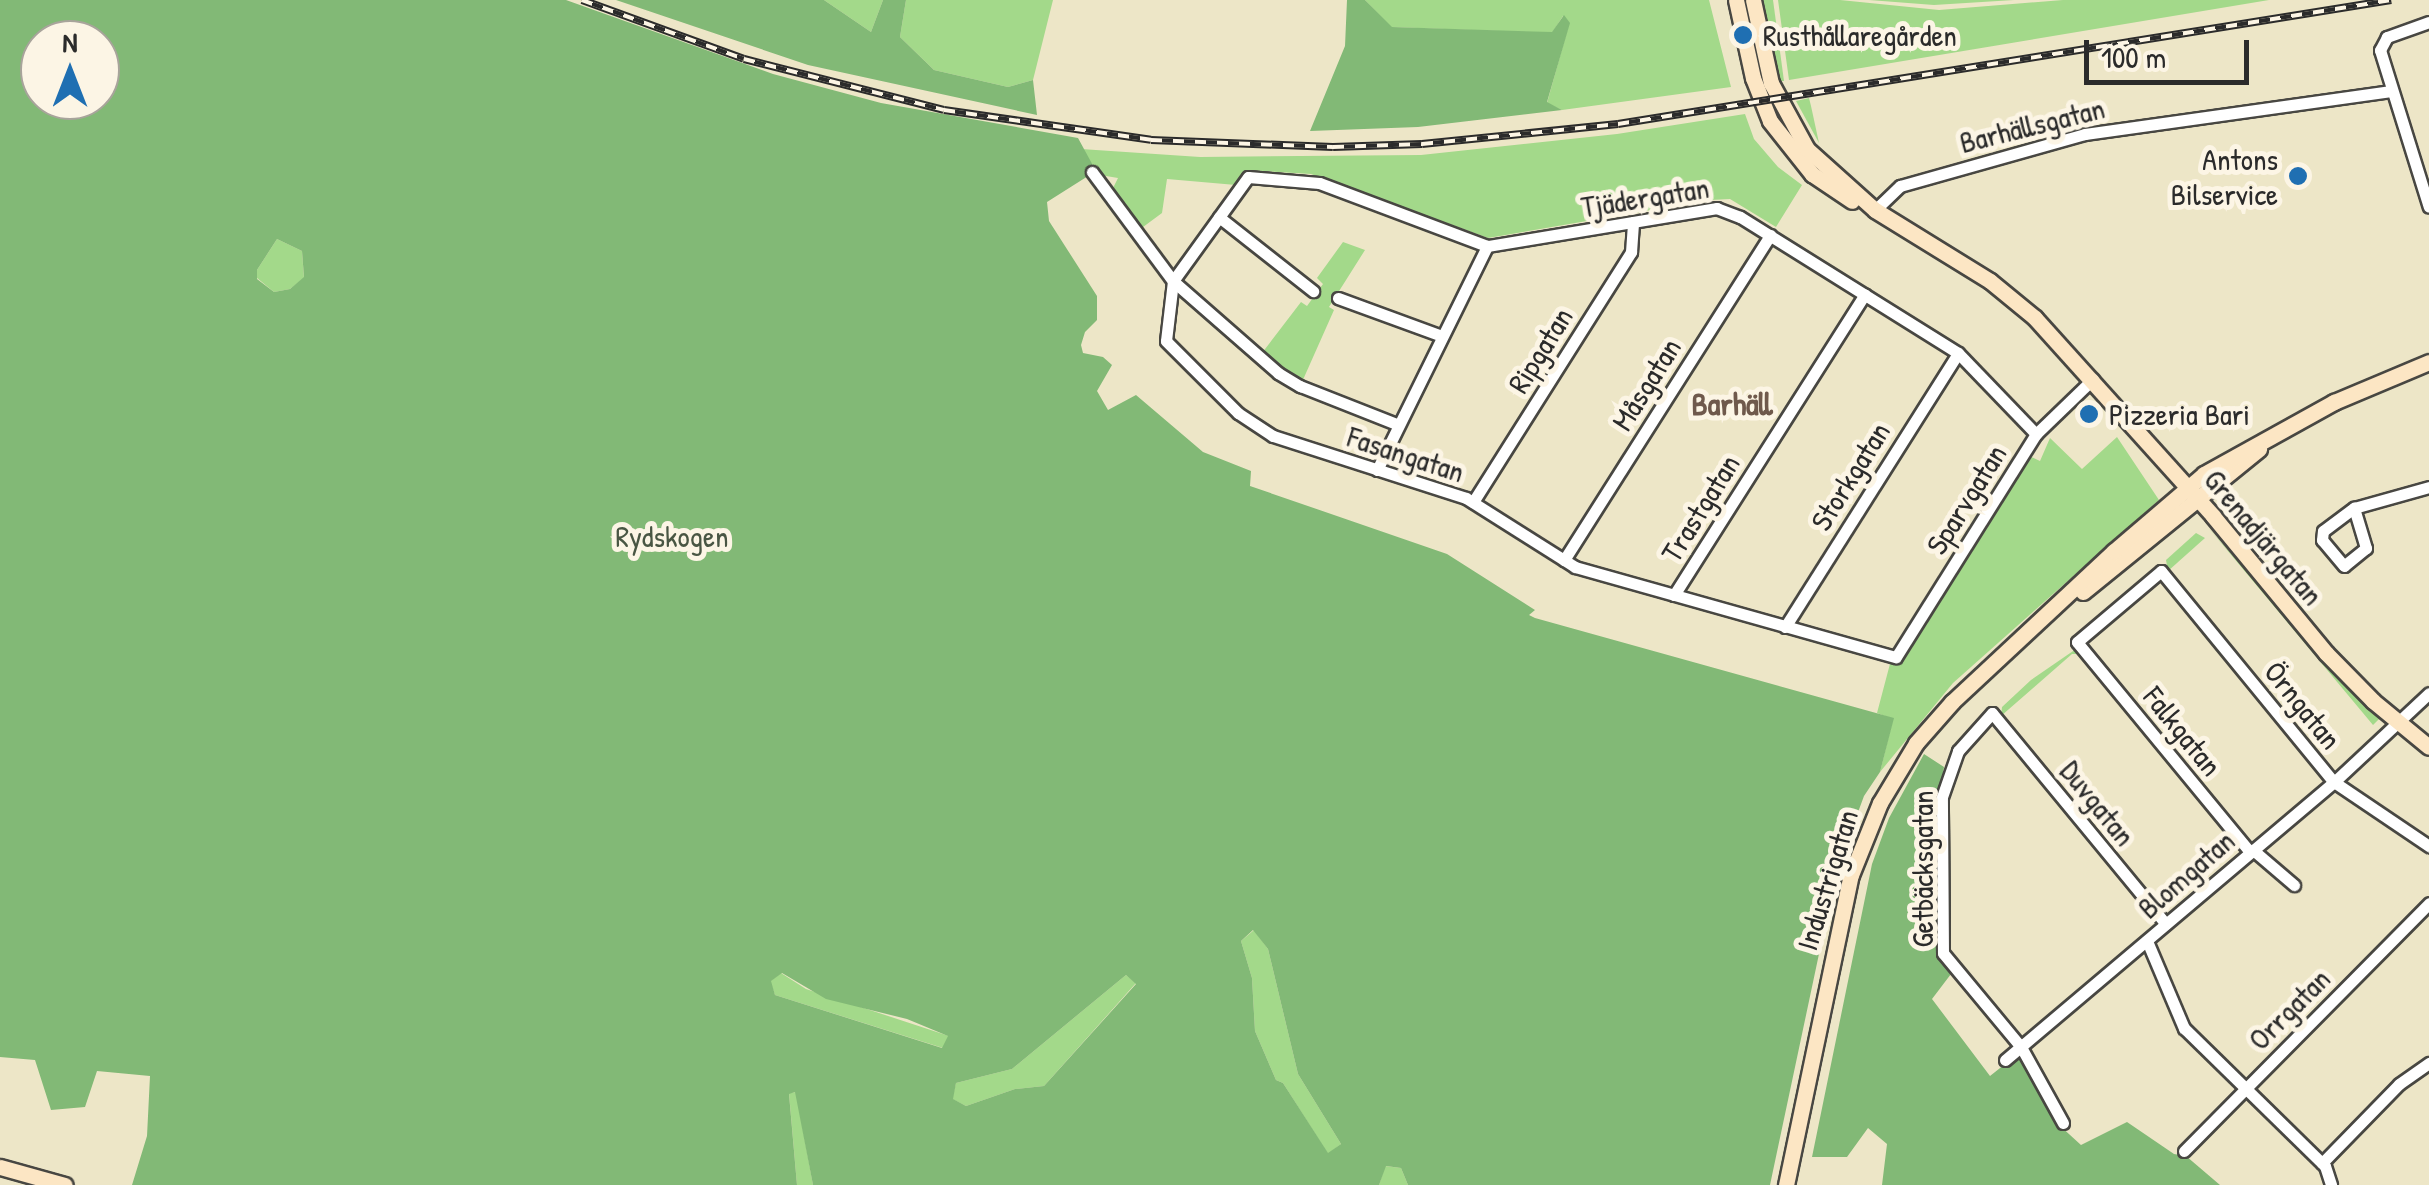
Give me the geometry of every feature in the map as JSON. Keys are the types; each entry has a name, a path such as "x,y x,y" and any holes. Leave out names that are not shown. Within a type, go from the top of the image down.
{"street":[{"name":"Grenadjärgatan","path":"1736,0 1752,78 1777,132 1825,185 1875,210 2006,293 2093,379 2326,652 2429,748"},
{"name":"Grenadjärgatan","path":"1753,0 1771,84 1791,126 1824,168 1875,210"},
{"path":"2429,22 2394,33 2382,43 2380,59 2429,208"},
{"name":"Barhällsgatan","path":"1875,210 1900,186 2085,134 2390,92"},
{"path":"1092,172 1173,281 1278,373 1300,386 1399,424"},
{"name":"Tjädergatan","path":"1173,281 1248,177 1318,183 1487,246 1717,208 1770,234 1958,353 2036,434"},
{"path":"1220,217 1313,291"},
{"name":"Ripgatan","path":"1473,502 1632,252 1633,222"},
{"name":"Måsgatan","path":"1564,560 1770,234"},
{"path":"1377,470 1487,246"},
{"name":"Fasangatan","path":"1173,281 1166,341 1238,413 1280,439 1473,502 1564,560 1896,657"},
{"name":"Trastgatan","path":"1674,595 1864,294"},
{"path":"1338,298 1442,336"},
{"name":"Storkgatan","path":"1785,627 1958,353"},
{"name":"Industrigatan","path":"1786,1185 1839,923 1864,837 1916,743 1952,702 2020,640 2193,493 2288,426 2354,392 2429,362"},
{"name":"Sparvgatan","path":"1896,657 2036,434 2093,379"},
{"path":"2354,508 2366,548 2344,566 2321,536 2354,508 2429,487"},
{"name":"Falkgatan","path":"2161,571 2077,642 2251,851 2294,885"},
{"name":"Örngatan","path":"2161,571 2334,782 2429,846"},
{"name":"Blomgatan","path":"2005,1060 2334,782 2429,693"},
{"name":"Duvgatan","path":"1992,713 2166,924"},
{"name":"Getbäcksgatan","path":"1992,713 1958,752 1942,797 1942,946 1951,968 2021,1048 2063,1123"},
{"name":"Orrgatan","path":"2184,1151 2429,903"},
{"path":"2146,941 2184,1028 2322,1163 2331,1185"},
{"path":"2322,1163 2399,1084 2429,1063"},
{"path":"0,1167 65,1185"}],"green space":[{"name":"Rydskogen","path":"0,0 566,0 773,74 881,103 1078,138 1096,171 1047,202 1049,221 1097,296 1097,320 1085,332 1081,345 1083,353 1103,357 1112,365 1097,391 1108,410 1136,395 1203,452 1251,471 1250,486 1447,554 1535,610 1529,615 1535,618 1894,718 1880,772 1864,796 1837,869 1770,1185 1408,1185 1401,1168 1386,1166 1379,1185 813,1185 795,1092 789,1094 797,1185 132,1185 147,1136 150,1076 97,1071 85,1107 51,1110 35,1060 0,1057","holes":["277,239 302,251 304,277 290,289 274,292 257,279 257,270","1253,930 1268,949 1298,1074 1341,1144 1328,1153 1283,1083 1276,1080 1255,1031 1252,978 1241,941","782,973 826,999 907,1019 948,1036 942,1048 775,995 771,981","1126,975 1136,984 1044,1086 1015,1089 966,1106 953,1099 956,1083 1012,1069"]},
{"path":"616,0 824,0 871,32 883,0 906,0 900,37 934,70 1008,87 1033,80 1037,115 808,65"},
{"path":"824,0 883,0 871,32"},
{"path":"906,0 1053,0 1033,80 1008,87 934,70 900,37"},
{"path":"1347,0 1365,0 1392,27 1552,32 1564,15 1570,23 1547,102 1562,110 1418,127 1310,131 1345,46"},
{"path":"1365,0 1709,0 1731,87 1562,110 1547,103 1569,24 1563,16 1552,33 1391,27"},
{"path":"1759,0 1773,0 1784,81 1777,81"},
{"path":"1778,0 1840,0 1939,10 2063,0 2269,0 1789,80"},
{"path":"1869,0 2014,0 1934,5"},
{"path":"1809,98 1811,106 1819,143 1796,101"},
{"path":"1745,114 1754,139 1778,167 1802,185 1776,227 1730,199 1488,238 1311,174 1247,170 1236,185 1167,179 1162,213 1139,230 1111,192 1118,178 1100,175 1081,149 1200,157 1421,155 1617,134"},
{"path":"277,239 302,251 304,278 290,289 274,292 257,278 257,270"},
{"path":"1343,242 1365,250 1329,307 1334,310 1302,382 1262,353 1301,302 1307,306 1323,284 1317,278"},
{"path":"2117,437 2159,500 1953,683 1880,772 1893,719 1877,713 1891,660 1899,662 2029,456 2040,461 2050,438 2082,469"},
{"path":"2207,526 2336,675 2380,718 2373,725"},
{"path":"2196,533 2205,538 2168,571 2166,560"},
{"path":"2076,649 2080,654 2072,654 2001,716 2002,707 2031,680"},
{"path":"1924,754 1944,767 1936,823 1937,953 1951,974 1932,999 1990,1076 2019,1053 2058,1124 2081,1145 2127,1122 2174,1154 2186,1156 2220,1185 1882,1185 1887,1144 1868,1128 1847,1157 1812,1157 1872,864 1889,818"},
{"path":"1254,930 1268,949 1298,1074 1341,1144 1328,1154 1283,1083 1276,1080 1255,1031 1252,978 1241,941"},
{"path":"781,973 806,989 949,1036 943,1048 775,995 770,981"},
{"path":"1126,975 1136,983 1044,1086 1015,1089 966,1106 952,1099 956,1083 1012,1069"},
{"path":"796,1092 813,1185 797,1185 789,1093"},
{"path":"1385,1166 1401,1168 1408,1185 1379,1185"}],"railway":[{"path":"582,0 744,59 944,110 1151,140 1333,147 1422,144 1618,124 2391,0"}],"place":[{"name":"Rusthållaregården","path":"1743,35"},
{"name":"Antons Bilservice","path":"2298,176"},
{"name":"Pizzeria Bari","path":"2089,414"}],"district":[{"name":"Barhäll","path":"1732,404"}]}
